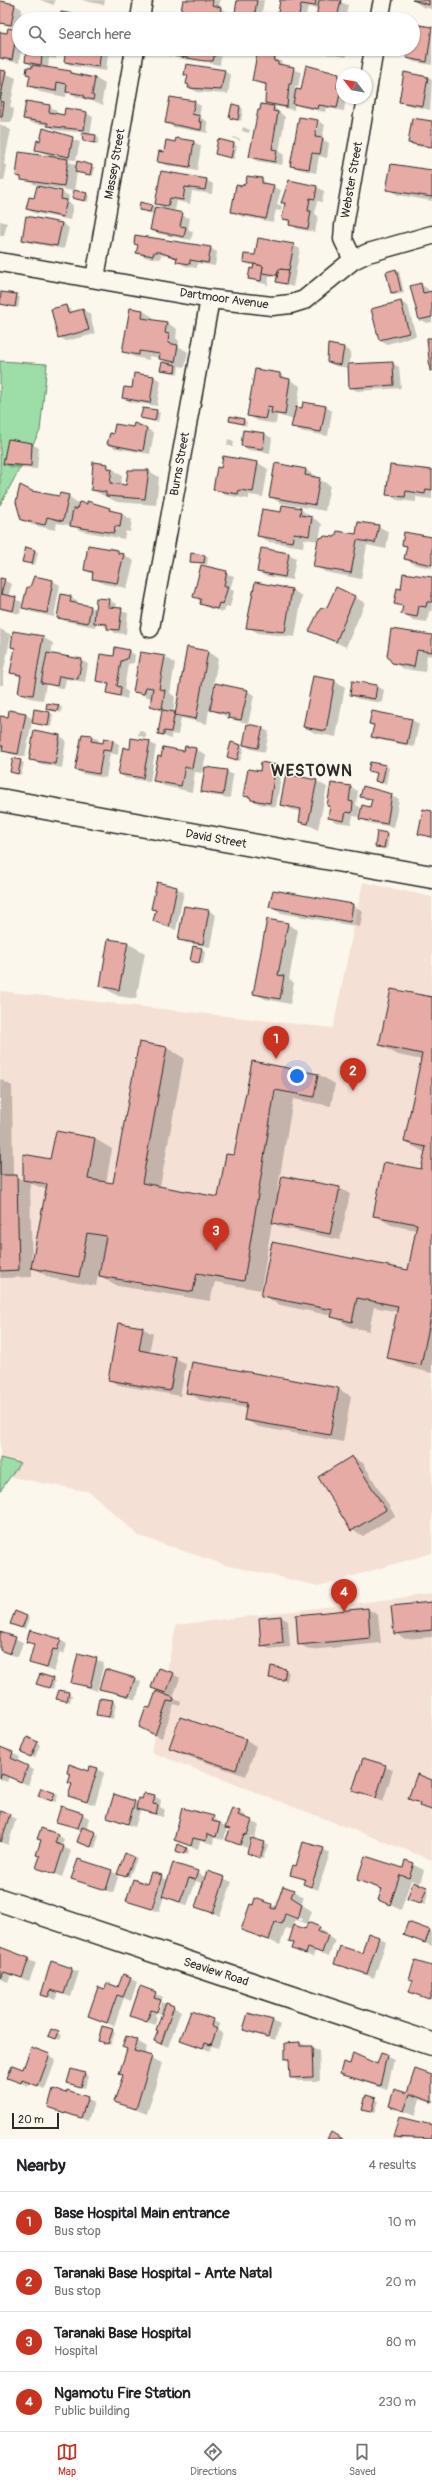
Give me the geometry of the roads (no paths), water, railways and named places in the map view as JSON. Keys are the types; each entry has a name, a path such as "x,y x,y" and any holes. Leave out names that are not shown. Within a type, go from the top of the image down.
{"street":[{"path":"141,12 143,0"},
{"path":"381,12 383,0"},
{"name":"Massey Street","path":"95,278 134,56"},
{"name":"Webster Street","path":"371,68 373,56"},
{"name":"Webster Street","path":"353,260 343,239 365,104"},
{"name":"Dartmoor Avenue","path":"0,262 210,299 272,306 291,304 304,300 353,260 382,248 432,235"},
{"name":"Burns Street","path":"150,628 210,299"},
{"name":"David Street","path":"0,800 432,877"},
{"name":"Seaview Road","path":"0,1900 432,2044"}],"place":[{"name":"Base Hospital Main entrance","path":"276,1059"},
{"name":"Taranaki Base Hospital - Ante Natal","path":"353,1091"},
{"name":"Taranaki Base Hospital","path":"216,1251"},
{"name":"Ngamotu Fire Station","path":"344,1612"}],"district":[{"name":"WESTOWN","path":"312,771"}]}
